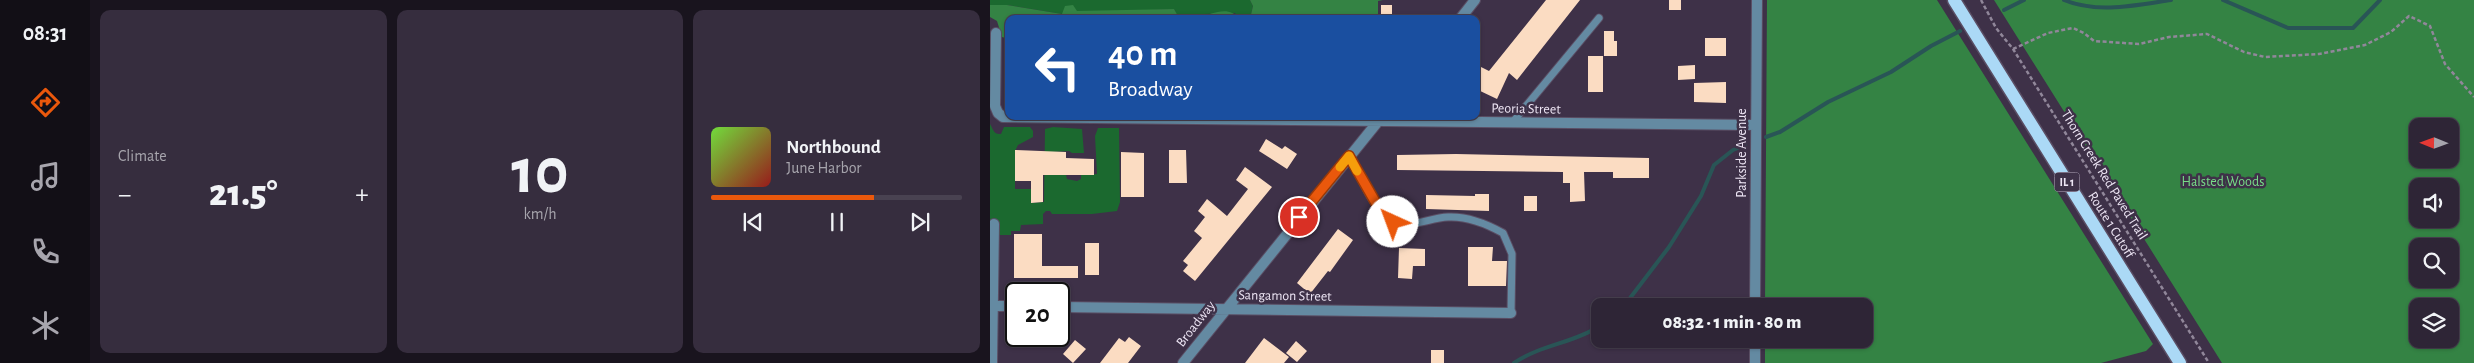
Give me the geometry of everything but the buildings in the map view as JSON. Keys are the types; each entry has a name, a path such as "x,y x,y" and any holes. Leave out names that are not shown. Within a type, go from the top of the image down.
{"main road":[{"name":"Route 1 Cutoff","path":"1954,0 2180,363"}],"street":[{"path":"1463,15 1475,0"},
{"name":"Parkside Avenue","path":"1755,298 1757,0"},
{"name":"Peoria Street","path":"996,33 995,106 998,113 1005,117"},
{"name":"Broadway","path":"1183,363 1379,120"},
{"name":"Peoria Street","path":"1413,120 1512,123 1756,125"},
{"path":"992,363 991,306 994,224"},
{"path":"991,306 1005,306"},
{"name":"Sangamon Street","path":"1070,307 1511,312"},
{"path":"1754,363 1755,348"}],"lane":[{"path":"1512,123 1599,18"},
{"path":"1349,156 1380,210 1393,222 1415,224 1448,217 1463,218 1486,224 1503,233 1512,254 1511,312"}],"path":[{"name":"Thorn Creek Red Paved Trail","path":"1981,0 1996,28 2013,49 2209,363"},
{"path":"2013,49 2048,33 2073,28 2084,33 2094,41 2139,44 2169,37 2207,34 2244,52 2265,58 2319,54 2365,45 2391,32 2409,16 2430,26 2445,64 2474,96"}],"green space":[{"path":"990,0 1250,0 1253,6 1251,15 1236,15 1235,13 1177,15 1174,9 1062,14 1007,5 990,5"},
{"path":"1250,0 1383,0 1378,1 1378,15 1251,15 1253,6"},
{"path":"1767,0 1937,0 2153,344 2146,351 2101,363 1765,363 1765,348 1873,348 1873,298 1765,298"},
{"name":"Halsted Woods","path":"1994,0 2474,0 2474,363 2222,363"},
{"path":"990,5 1007,5 1062,14 1065,6 1073,5 1077,11 1174,9 1177,15 1005,15 1005,38 1002,37 997,21 990,17"},
{"path":"1220,11 1231,12 1235,15 1207,15"},
{"path":"1005,76 1005,107 1004,106"},
{"path":"990,124 997,134 1001,134 1004,127 1030,127 1033,131 1033,137 1018,145 1015,151 1015,189 1031,189 1031,203 1044,202 1045,129 1053,127 1082,129 1084,153 1072,153 1069,151 1051,152 1050,175 1066,175 1067,179 1077,181 1081,179 1081,175 1097,174 1095,136 1098,128 1119,128 1120,202 1117,211 1092,214 1052,214 1050,211 1046,211 1043,214 1043,224 1021,225 1020,231 1011,231 1011,235 999,235 999,223 990,223"}],"waterway":[{"path":"2004,10 2024,0"},
{"path":"2064,0 2090,7 2131,6 2171,0"},
{"path":"2223,0 2288,28 2353,28 2380,0"},
{"path":"1766,137 1780,132 1828,102 1891,72 1931,46 1960,31"},
{"path":"1630,298 1669,247 1701,196 1714,165 1733,150 1745,145"},
{"path":"1514,363 1535,352 1591,331"}],"slow traffic":[{"path":"1340,167 1349,156 1357,171"}],"route":[{"path":"1299,217 1349,156 1380,210 1393,222"}]}
